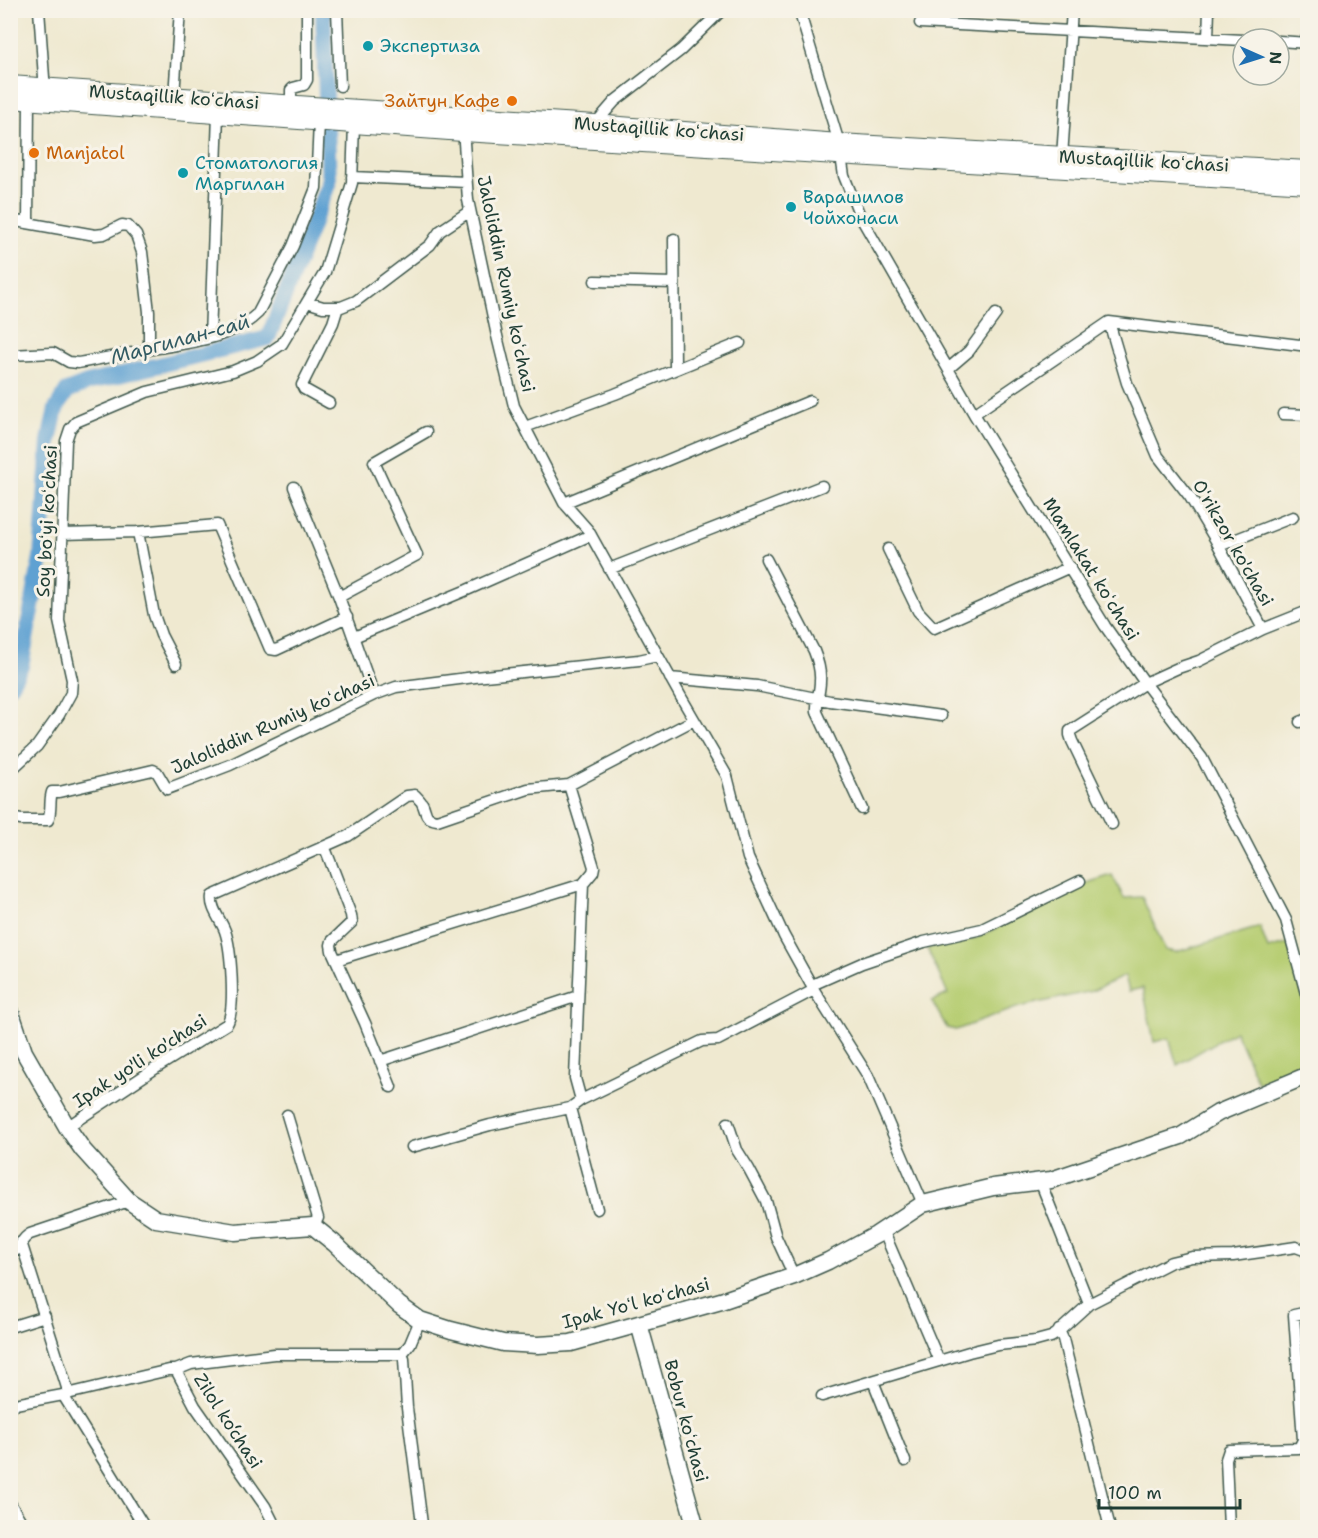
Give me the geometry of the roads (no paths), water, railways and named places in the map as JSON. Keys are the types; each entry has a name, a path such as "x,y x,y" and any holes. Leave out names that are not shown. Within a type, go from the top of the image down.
{"main road":[{"name":"Mustaqillik koʻchasi","path":"10,85 32,97 218,114 463,124 1308,184"},
{"name":"Mustaqillik koʻchasi","path":"32,97 174,96 291,105 314,117"},
{"name":"Mustaqillik koʻchasi","path":"463,124 595,124 840,149 1062,157 1308,170"}],"street":[{"path":"28,223 32,97 39,10"},
{"path":"174,96 180,10"},
{"path":"291,105 291,90 304,86 307,80 306,10"},
{"path":"337,10 340,86"},
{"path":"595,124 615,100 681,50 722,10"},
{"name":"Mamlakat koʻchasi","path":"799,10 840,149 844,176 860,216 974,414 1105,626 1202,758 1286,920 1308,1001"},
{"path":"1062,157 1072,10"},
{"path":"1208,38 1209,10"},
{"path":"920,23 1231,39"},
{"path":"1291,42 1308,43"},
{"path":"210,338 218,114"},
{"path":"10,356 53,352 69,362 78,363 210,338 251,320 258,313 293,246 316,188 314,117"},
{"name":"Soy boʻyi koʻchasi","path":"10,771 37,746 71,693 72,680 58,621 66,441 70,429 76,422 147,392 233,371 258,362 282,344 325,272 352,183 345,119"},
{"name":"Jaloliddin Rumiy koʻchasi","path":"463,124 470,210 514,406 564,503 588,530 657,656 727,776 748,858 784,936 868,1076 923,1204"},
{"path":"352,177 466,182"},
{"path":"307,302 323,307 341,308 356,301 430,245 440,231 470,210"},
{"path":"10,220 95,235 104,234 122,225 128,226 136,235 142,252 149,312 149,350"},
{"path":"674,239 675,368"},
{"path":"595,281 674,283"},
{"path":"329,404 304,390 302,386 333,323 338,307"},
{"path":"948,369 969,351 996,314"},
{"path":"974,414 1109,322 1308,346"},
{"name":"Oʻrikzor ko'chasi","path":"1109,322 1127,383 1158,456 1191,498 1263,629 1199,661 1145,683 1070,731 1072,741 1112,824"},
{"path":"525,427 615,394 740,343"},
{"path":"564,503 810,401"},
{"path":"1283,414 1308,415"},
{"path":"339,597 417,555 374,462 426,432"},
{"path":"609,569 822,486"},
{"path":"294,487 339,597 374,695"},
{"path":"1219,546 1293,517"},
{"path":"62,534 138,532 217,525 270,649 276,650 346,617"},
{"path":"138,532 154,615 161,635 176,664"},
{"path":"354,637 591,536"},
{"path":"888,549 918,611 934,628 1070,567"},
{"path":"766,559 819,664 818,712 862,809"},
{"path":"1263,629 1308,611"},
{"name":"Jaloliddin Rumiy koʻchasi","path":"10,818 48,820 52,792 153,770 158,772 167,789 230,765 374,695 396,687 639,660 657,656"},
{"path":"670,678 757,686 830,702 941,716"},
{"path":"391,1087 332,951 332,941 352,922 325,848 348,836 407,796 415,795 422,802 425,814 430,819 437,820 528,789 569,785 694,720"},
{"path":"336,960 583,884 593,872 594,867 569,785"},
{"name":"Ipak yo'li ko'chasi","path":"67,1128 156,1068 227,1024 232,1010 231,960 229,943 211,902 212,896 325,848"},
{"path":"412,1147 490,1125 570,1108 581,1100 702,1041 718,1040 861,963 924,942 982,929 1080,881"},
{"path":"581,1100 574,1078 583,884"},
{"path":"381,1061 578,996"},
{"path":"10,1010 24,1052 67,1128 83,1150 129,1201 156,1219 235,1232 313,1226 318,1218 287,1115"},
{"name":"Ipak Yoʻl koʻchasi","path":"313,1226 399,1305 420,1320 503,1343 538,1345 571,1343 721,1301 794,1276 828,1261 923,1204 993,1186 1051,1180 1181,1136 1218,1113 1308,1075"},
{"path":"570,1108 597,1209"},
{"path":"728,1123 737,1150 766,1201 776,1237 794,1276"},
{"path":"1040,1181 1089,1304"},
{"path":"10,1254 16,1252 24,1237 30,1234 129,1201"},
{"path":"883,1230 939,1361"},
{"path":"21,1242 45,1316 66,1394 144,1527"},
{"path":"822,1396 969,1352 1051,1337 1089,1304 1182,1259 1233,1256 1296,1246 1308,1253"},
{"path":"1229,1527 1226,1459 1229,1450 1299,1448 1303,1440 1305,1416 1294,1315 1308,1312"},
{"path":"10,1327 45,1316"},
{"path":"402,1354 410,1344 420,1320"},
{"name":"Bobur koʻchasi","path":"639,1324 696,1527"},
{"path":"1059,1330 1086,1424 1110,1527"},
{"path":"176,1370 191,1364 274,1353 402,1354"},
{"path":"402,1354 422,1524"},
{"name":"Zilol ko‘chasi","path":"10,1405 176,1370 195,1406 265,1506 276,1527"},
{"path":"873,1381 905,1461"},
{"path":"10,1503 25,1527"}],"waterway":[{"name":"Маргилан-сай","path":"10,685 21,666 41,558 49,441 56,409 67,391 87,383 268,338 329,182 323,10"}],"place":[{"name":"Экспертиза","path":"368,46"},
{"name":"Зайтун Кафе","path":"512,101"},
{"name":"Manjatol","path":"34,153"},
{"name":"Стоматология Маргилан","path":"183,173"},
{"name":"Варашилов Чойхонаси","path":"791,207"}]}
